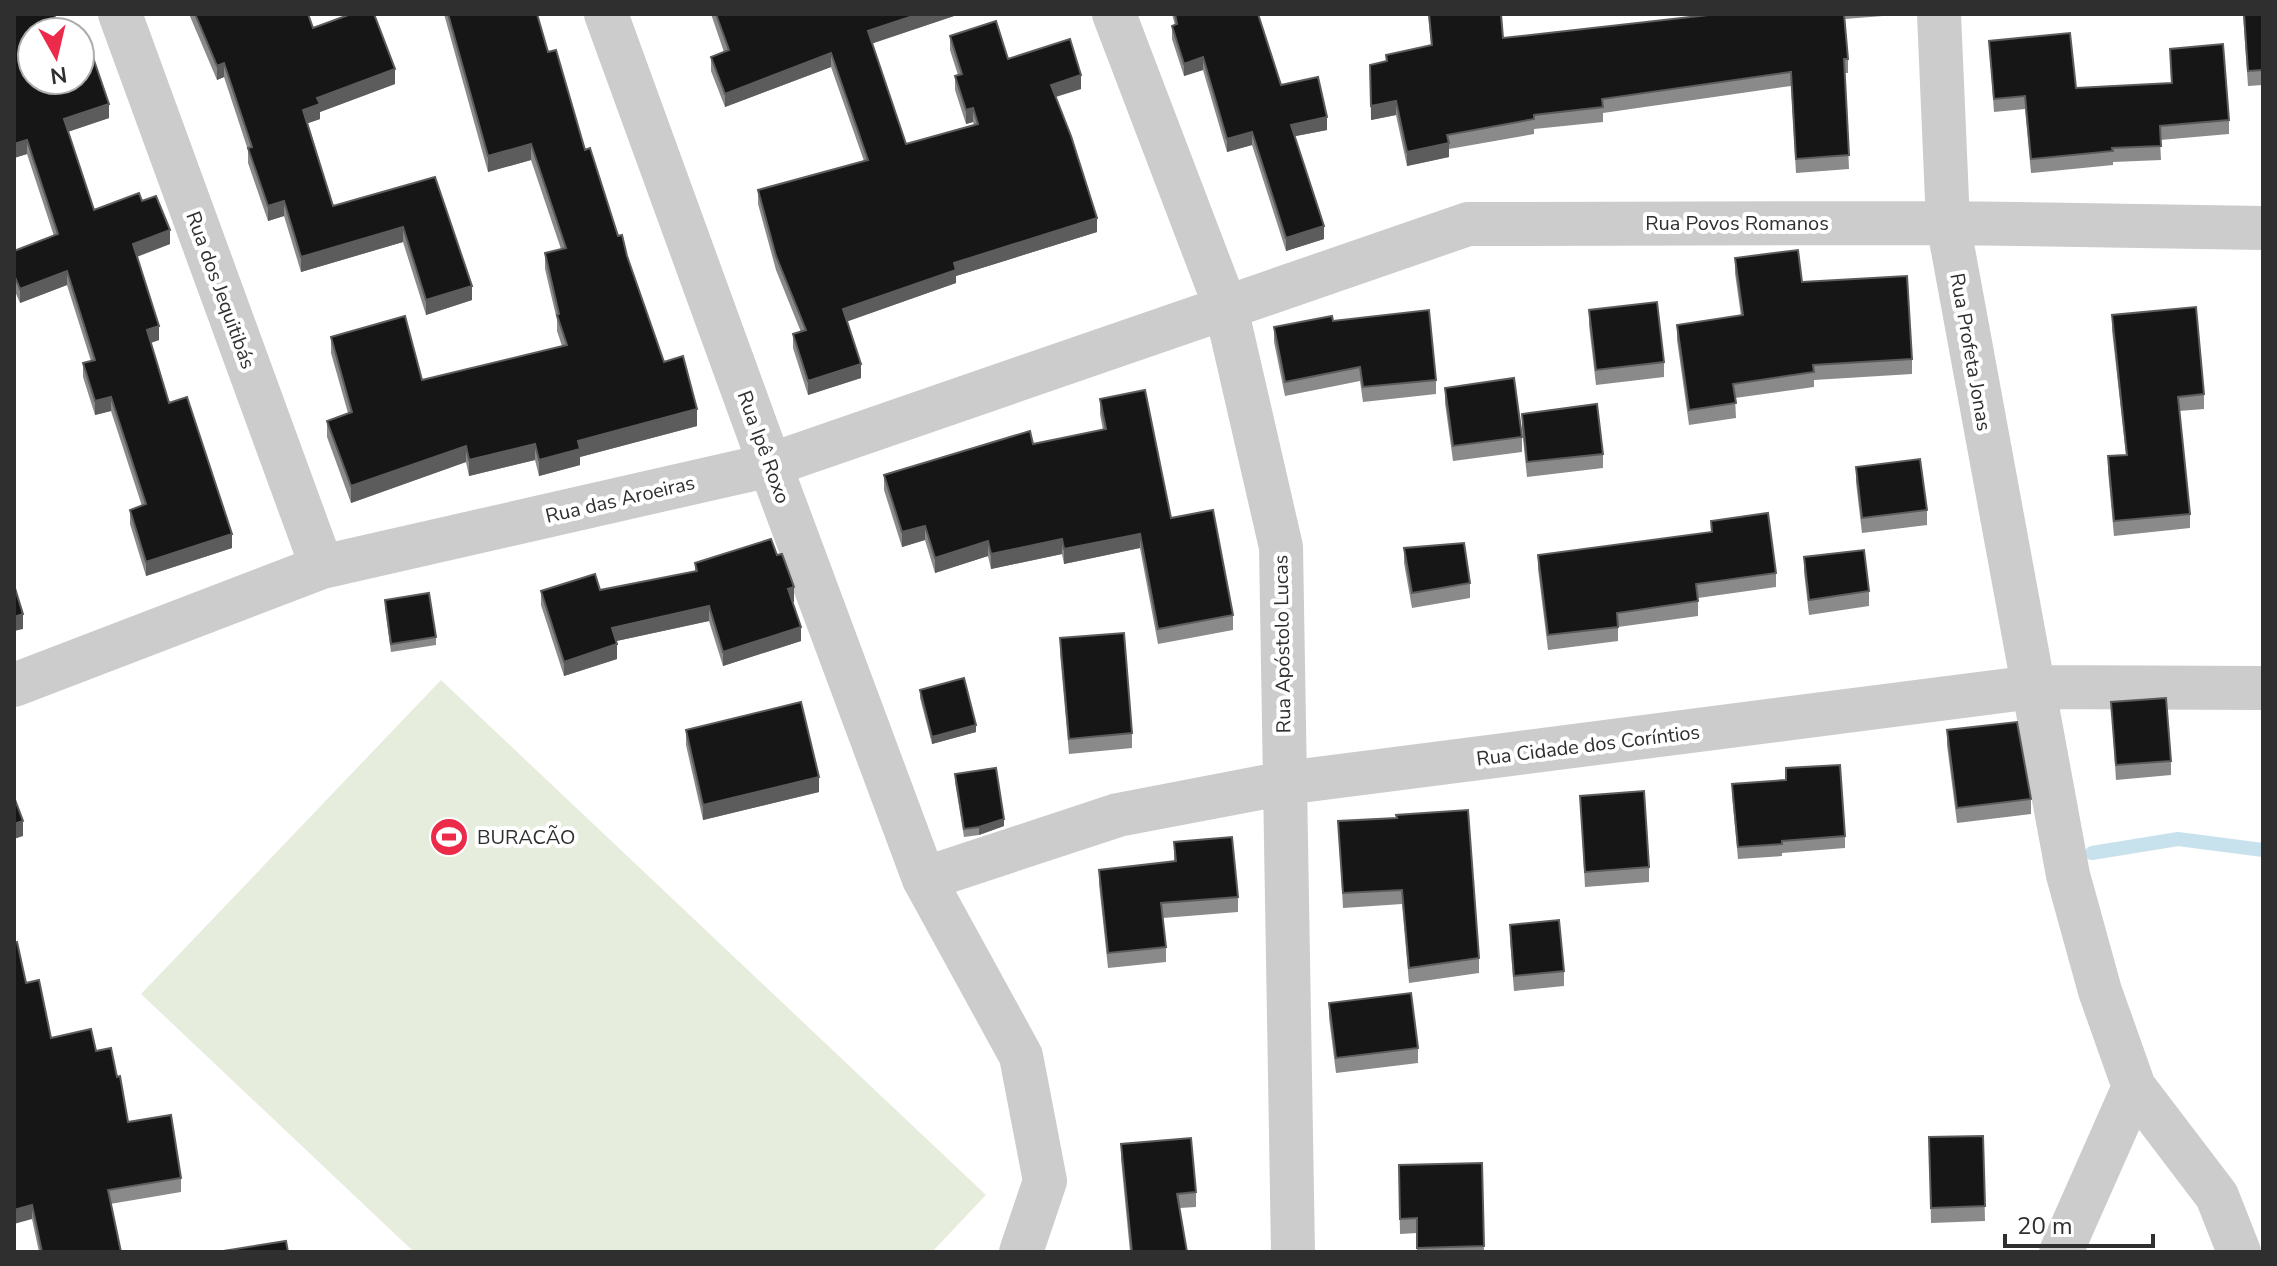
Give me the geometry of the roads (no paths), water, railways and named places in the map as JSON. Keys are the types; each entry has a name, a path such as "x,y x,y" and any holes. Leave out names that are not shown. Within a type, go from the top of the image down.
{"street":[{"name":"Rua dos Jequitibás","path":"120,14 322,567"},
{"name":"Rua Ipê Roxo","path":"606,14 924,879 1021,1056 1045,1181 1021,1252"},
{"name":"Rua Apóstolo Lucas","path":"1114,14 1226,308 1281,547 1293,1252"},
{"name":"Rua Profeta Jonas","path":"1939,14 1948,223 2068,875 2100,991 2134,1087 2217,1196 2239,1252"},
{"name":"Rua Povos Romanos","path":"1226,308 1468,224 1948,223 2263,228"},
{"name":"Rua das Aroeiras","path":"14,685 322,567 770,465 1226,308"},
{"name":"Rua Cidade dos Coríntios","path":"924,879 1118,815 1285,783 2033,687 2263,688"},
{"path":"2061,1252 2134,1087"}],"waterway":[{"path":"2092,853 2178,839 2263,850"}],"place":[{"name":"BURACÃO","path":"449,837"}]}
